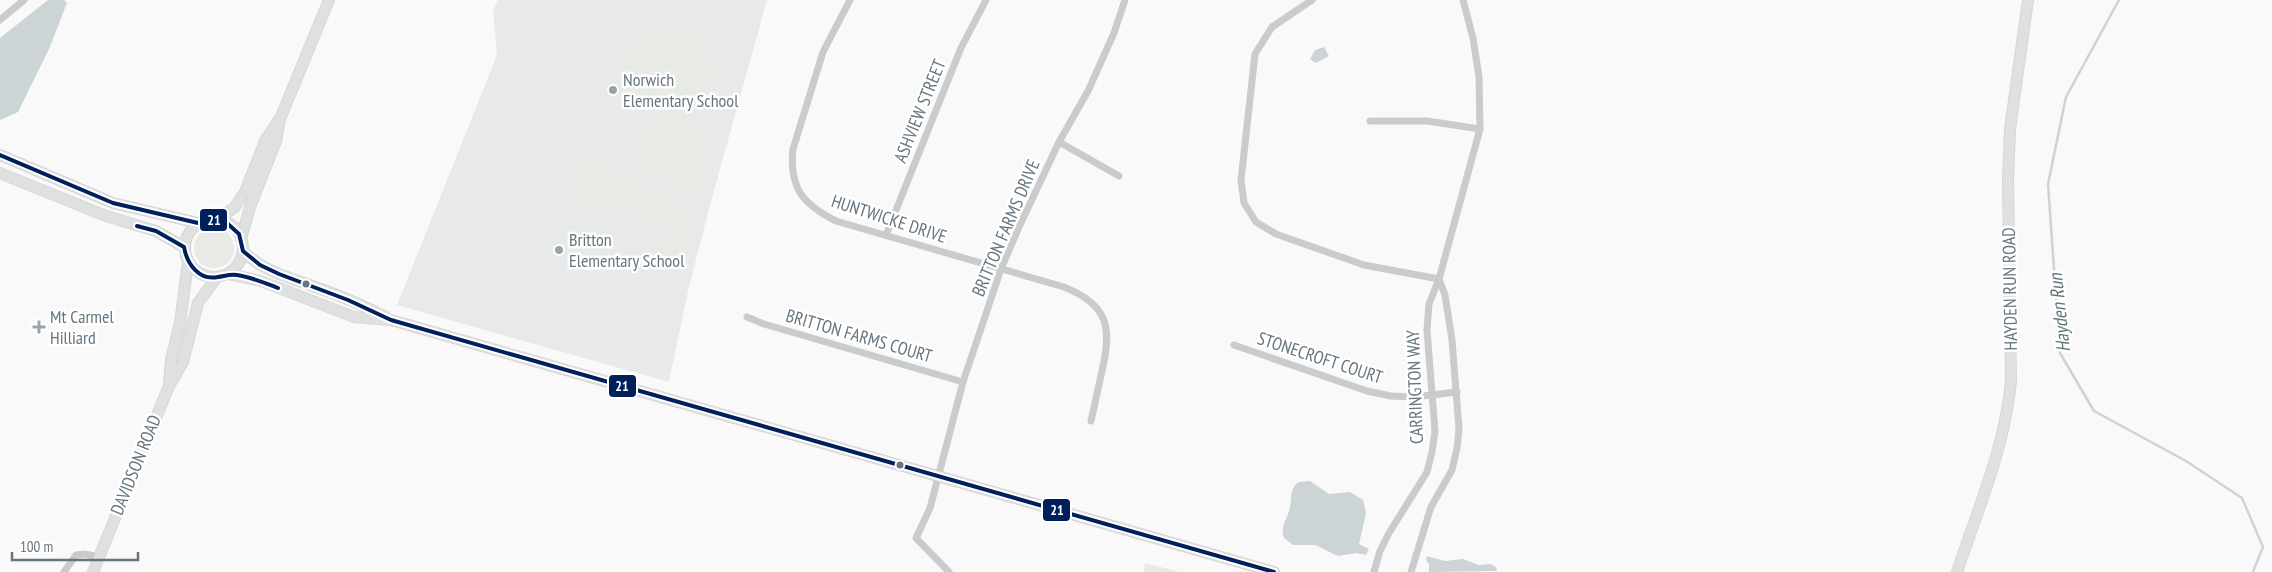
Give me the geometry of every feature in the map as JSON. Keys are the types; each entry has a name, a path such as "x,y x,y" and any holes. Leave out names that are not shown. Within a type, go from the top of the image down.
{"main road":[{"path":"241,239 250,207 276,141 280,119 329,0"},
{"name":"HAYDEN RUN ROAD","path":"1956,572 2002,439 2008,409 2011,372 2008,181 2010,129 2028,0"},
{"path":"0,155 113,203 198,223 216,219 234,208 245,192 266,139 280,119"},
{"path":"0,173 106,216 156,232 184,247"},
{"path":"198,223 186,238 184,247 188,262 192,268 203,276 217,277 228,274 235,268 243,250 241,239 232,225 216,219"},
{"path":"243,250 256,262 273,272 360,304 391,320"},
{"name":"DAVIDSON ROAD","path":"169,386 171,360 180,323 188,262"},
{"path":"228,274 261,281 354,317 391,320 1274,572"},
{"name":"DAVIDSON ROAD","path":"93,572 169,386 183,362 198,303 217,277"}],"street":[{"path":"0,20 24,0"},
{"name":"HUNTWICKE DRIVE","path":"850,0 823,52 794,149 792,165 794,179 800,194 809,206 836,221 1079,293 1100,312 1106,324 1108,338 1091,421"},
{"name":"ASHVIEW STREET","path":"886,235 961,48 986,0"},
{"name":"BRITTON FARMS DRIVE","path":"949,572 916,538 930,508 963,382 1019,226 1059,142 1088,91 1114,33 1125,0"},
{"path":"1312,0 1272,27 1255,54 1241,180 1244,203 1256,222 1276,234 1364,265 1439,279"},
{"name":"CARRINGTON WAY","path":"1374,572 1380,551 1389,533 1427,472 1435,431 1427,330 1429,304 1439,279 1480,129 1479,76 1473,38 1463,0"},
{"path":"1370,121 1427,121 1480,129"},
{"path":"1059,142 1118,176"},
{"name":"CARRINGTON WAY","path":"1411,572 1431,507 1452,470 1459,430 1452,340 1445,295 1439,279"},
{"name":"BRITTON FARMS COURT","path":"747,317 764,324 963,382"},
{"name":"STONECROFT COURT","path":"1234,346 1367,391 1392,396 1433,395 1457,392"},
{"path":"64,572 72,558 76,555 85,554 99,557"}],"shaded area":[{"path":"48,0 64,0 67,3 49,49 18,112 0,120 0,38"},
{"name":"Britton Elementary School","path":"498,0 767,0 710,205 688,291 669,382 397,305 497,55 493,11"},
{"path":"662,28 716,42 711,62 720,65 708,106 681,105 647,98 631,92 623,83 628,65 622,49 627,39"},
{"path":"1324,47 1329,56 1316,63 1310,59 1315,50"},
{"path":"675,113 716,125 697,188 688,193 629,168 639,140 649,126 664,116"},
{"path":"580,157 643,179 644,185 694,206 679,282 652,274 665,224 638,215 569,200"},
{"path":"218,228 225,231 231,237 234,248 233,256 225,265 218,268 210,268 203,265 195,256 194,244 197,237 206,229"},
{"path":"1310,481 1329,494 1350,492 1363,500 1366,513 1359,544 1369,549 1366,555 1357,553 1338,556 1315,545 1293,545 1284,538 1283,527 1290,507 1293,488 1299,482"},
{"path":"1427,556 1445,561 1463,559 1479,565 1490,564 1496,567 1497,571 1429,572"},
{"path":"1145,563 1180,572 1144,572"}],"waterway":[{"name":"Hayden Run","path":"2119,0 2066,97 2048,184 2060,353 2094,411 2186,461 2242,498 2263,547 2253,572"}],"transit line":[{"name":"21","path":"0,155 113,203 198,223 214,220 228,224 239,234 243,251 260,265 348,300 391,320 1274,572"},
{"name":"21","path":"137,226 156,231 184,247 191,265 200,274 211,278 237,275 278,288"}],"place":[{"name":"Norwich Elementary School","path":"613,90"},
{"name":"Britton Elementary School","path":"559,250"},
{"name":"Mt Carmel Hilliard","path":"39,327"}]}
